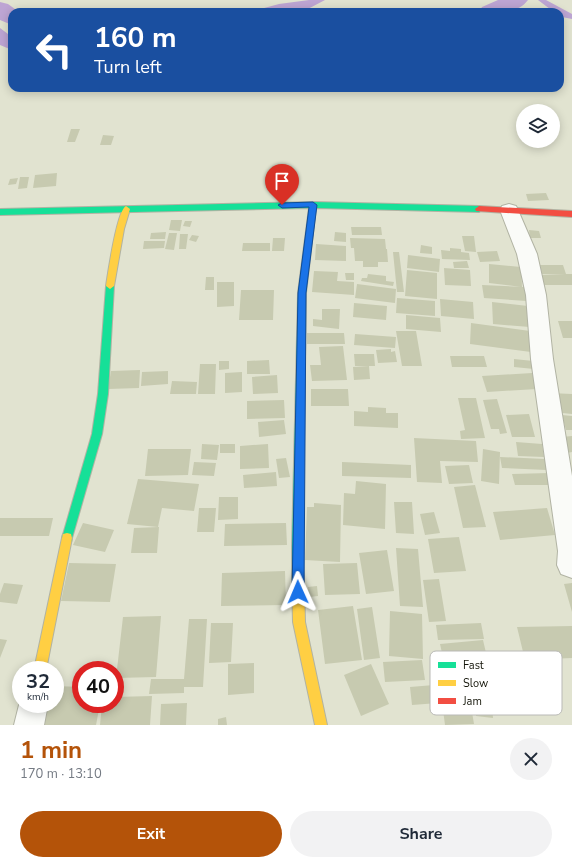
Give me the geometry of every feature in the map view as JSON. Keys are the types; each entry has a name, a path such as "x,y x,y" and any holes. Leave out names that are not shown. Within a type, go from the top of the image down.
{"street":[{"path":"313,205 302,293 298,577 299,622 321,725"},
{"path":"0,212 313,205 510,210 572,214"},
{"path":"42,661 70,526 97,434 102,394 110,283 120,229 126,209"},
{"path":"510,210 526,254 536,295 542,359 571,551 570,565 572,565"},
{"path":"29,725 31,713"}],"shaded area":[{"path":"309,0 325,0 310,8 264,8 279,4"},
{"path":"538,0 546,0 561,8 549,8"},
{"path":"564,10 572,14 572,19 564,17"},
{"path":"0,28 8,34 8,48 0,45"}],"building":[{"path":"71,129 80,129 75,142 67,142"},
{"path":"103,135 114,136 111,145 100,145"},
{"path":"57,173 56,186 33,188 35,175"},
{"path":"20,177 29,177 27,188 18,189"},
{"path":"18,178 16,184 8,185 10,179"},
{"path":"546,193 549,200 528,201 526,194"},
{"path":"171,220 182,220 180,231 169,230"},
{"path":"185,221 192,221 190,227 183,226"},
{"path":"351,227 381,227 382,235 352,235"},
{"path":"529,230 539,231 541,238 530,238"},
{"path":"166,232 165,239 150,239 151,233"},
{"path":"335,232 346,233 346,242 334,241"},
{"path":"169,233 177,233 174,250 165,249"},
{"path":"180,234 188,234 186,249 179,249"},
{"path":"192,235 199,236 196,242 189,240"},
{"path":"462,236 474,236 476,252 465,251"},
{"path":"273,238 285,238 284,251 272,251"},
{"path":"350,238 385,239 388,262 378,262 378,267 363,267 363,261 355,261 354,248 351,248"},
{"path":"144,241 165,241 164,248 143,249"},
{"path":"243,243 270,243 270,251 242,251"},
{"path":"316,244 346,246 346,261 315,260"},
{"path":"421,245 432,247 432,254 420,253"},
{"path":"450,248 461,249 461,252 469,253 470,260 442,259 441,250 450,251"},
{"path":"497,251 500,261 480,262 477,252"},
{"path":"393,252 399,252 404,292 397,292"},
{"path":"408,255 440,259 439,272 407,268"},
{"path":"467,261 469,268 454,268 453,262"},
{"path":"489,264 521,267 522,287 489,283"},
{"path":"540,265 563,265 566,274 542,274"},
{"path":"444,268 470,270 471,286 445,285"},
{"path":"407,270 437,273 437,299 405,296"},
{"path":"314,271 338,272 337,281 354,282 354,295 312,292"},
{"path":"345,273 354,273 354,280 346,280"},
{"path":"368,274 386,276 386,281 394,282 393,286 361,281 362,278 367,278"},
{"path":"572,274 572,285 543,285 539,275"},
{"path":"206,277 214,277 214,290 205,290"},
{"path":"217,282 234,282 234,306 217,307"},
{"path":"357,284 396,289 395,303 355,298"},
{"path":"482,285 524,287 527,301 484,298"},
{"path":"241,290 274,290 273,320 239,320"},
{"path":"397,298 435,301 435,316 396,313"},
{"path":"440,299 473,302 474,319 441,316"},
{"path":"492,302 528,306 530,327 493,324"},
{"path":"354,303 387,306 386,320 353,317"},
{"path":"322,309 340,309 339,329 313,326 313,319 322,320"},
{"path":"406,315 440,318 441,332 406,329"},
{"path":"558,321 572,321 572,338 563,338"},
{"path":"471,323 530,331 531,352 470,344"},
{"path":"396,331 416,331 422,366 402,366"},
{"path":"307,333 344,333 345,344 307,344"},
{"path":"355,334 396,337 395,348 354,345"},
{"path":"343,346 347,380 312,381 310,365 321,365 319,347"},
{"path":"391,349 391,352 395,351 397,362 378,363 376,350"},
{"path":"354,354 374,354 375,366 355,366"},
{"path":"450,356 484,356 487,367 452,367"},
{"path":"514,359 533,361 534,369 514,367"},
{"path":"269,360 270,374 247,374 247,361"},
{"path":"219,361 229,361 229,369 219,370"},
{"path":"200,364 216,364 215,394 198,394"},
{"path":"369,366 370,379 354,380 353,367"},
{"path":"140,370 139,388 108,389 111,371"},
{"path":"168,371 168,384 141,386 142,372"},
{"path":"242,372 242,392 225,393 225,373"},
{"path":"532,373 537,389 487,392 482,376"},
{"path":"277,375 278,393 253,394 252,377"},
{"path":"172,381 197,382 196,394 170,394"},
{"path":"311,389 348,389 349,406 311,406"},
{"path":"550,393 572,394 572,414 553,412"},
{"path":"458,398 476,398 485,438 461,439 460,431 465,430"},
{"path":"497,399 507,433 500,434 499,429 491,429 483,400"},
{"path":"284,400 285,418 247,419 247,401"},
{"path":"368,407 386,408 386,413 398,413 398,428 354,426 354,411 368,412"},
{"path":"529,414 535,437 512,437 506,415"},
{"path":"562,415 572,416 572,430 566,430"},
{"path":"284,420 286,434 259,437 258,422"},
{"path":"572,436 572,452 567,453 562,437"},
{"path":"414,438 476,441 478,462 440,461 442,483 417,482"},
{"path":"516,442 542,444 544,457 518,456"},
{"path":"202,444 219,445 217,460 201,459"},
{"path":"220,444 235,444 235,453 220,453"},
{"path":"268,444 269,468 240,469 240,446"},
{"path":"148,449 191,449 188,475 145,476"},
{"path":"483,449 500,452 499,484 481,481"},
{"path":"500,457 545,459 547,470 502,468"},
{"path":"286,458 290,477 279,478 276,459"},
{"path":"194,462 216,463 214,476 192,475"},
{"path":"342,462 411,465 411,478 342,476"},
{"path":"469,465 473,483 449,484 445,466"},
{"path":"276,472 277,486 244,488 243,475"},
{"path":"549,473 552,485 515,485 512,474"},
{"path":"138,479 199,484 194,511 162,508 158,527 127,524"},
{"path":"356,481 386,484 385,529 343,525 344,493 355,494"},
{"path":"475,485 486,527 463,528 454,487"},
{"path":"219,497 238,497 238,519 218,520"},
{"path":"394,502 412,502 414,534 396,533"},
{"path":"314,503 341,505 340,562 305,560 307,507 314,507"},
{"path":"199,508 216,508 214,532 197,532"},
{"path":"547,508 555,535 500,540 493,512"},
{"path":"434,512 440,533 425,535 420,514"},
{"path":"0,518 53,518 49,536 0,536"},
{"path":"83,523 114,530 105,552 73,545"},
{"path":"286,523 287,545 224,546 225,524"},
{"path":"159,527 157,553 131,553 134,528"},
{"path":"459,537 466,571 434,573 428,539"},
{"path":"396,548 418,549 423,607 400,606"},
{"path":"387,550 394,591 366,594 359,553"},
{"path":"69,563 116,564 110,602 61,601"},
{"path":"357,563 360,594 325,595 323,564"},
{"path":"285,571 286,605 221,606 222,573"},
{"path":"439,579 446,621 429,622 423,580"},
{"path":"4,583 23,585 17,604 0,602 0,594"},
{"path":"572,583 572,612 564,584"},
{"path":"317,586 318,596 309,597 308,587"},
{"path":"353,606 362,660 325,664 318,610"},
{"path":"372,607 380,658 364,660 357,609"},
{"path":"390,611 422,614 423,659 389,656"},
{"path":"161,616 156,677 124,678 124,661 118,661 123,617"},
{"path":"189,619 207,619 203,687 184,687 184,693 149,694 151,679 184,679"},
{"path":"211,623 233,623 231,662 209,663"},
{"path":"481,623 484,639 438,640 436,625"},
{"path":"572,626 572,658 562,658 562,651 523,651 517,627"},
{"path":"0,639 7,640 0,658"},
{"path":"483,640 486,651 442,651 440,644"},
{"path":"422,660 425,680 385,682 383,662"},
{"path":"254,663 254,693 228,695 228,664"},
{"path":"371,664 389,704 361,716 344,675"},
{"path":"430,685 430,704 412,705 410,687"},
{"path":"64,686 72,687 72,713 98,713 96,725 44,725 46,713 64,713"},
{"path":"152,696 150,725 100,725 101,713 124,713 124,697"},
{"path":"187,703 186,725 160,725 161,704"},
{"path":"444,715 472,715 474,724 445,725"},
{"path":"493,715 493,718 476,716"},
{"path":"226,717 227,725 218,725 218,719"}],"waterway":[{"path":"499,8 517,0"},
{"path":"0,9 8,15"}],"traffic: fast":[{"path":"298,583 297,547 302,293 313,205"},
{"path":"0,212 313,205 479,209"},
{"path":"67,538 97,434 103,394 110,286"}],"traffic: slow":[{"path":"110,286 120,229 126,209"},
{"path":"42,661 67,538"},
{"path":"298,583 299,622 321,725"}],"traffic: jam":[{"path":"479,209 572,214"}],"route":[{"path":"282,205 313,205 302,293 297,547 298,592"}]}
